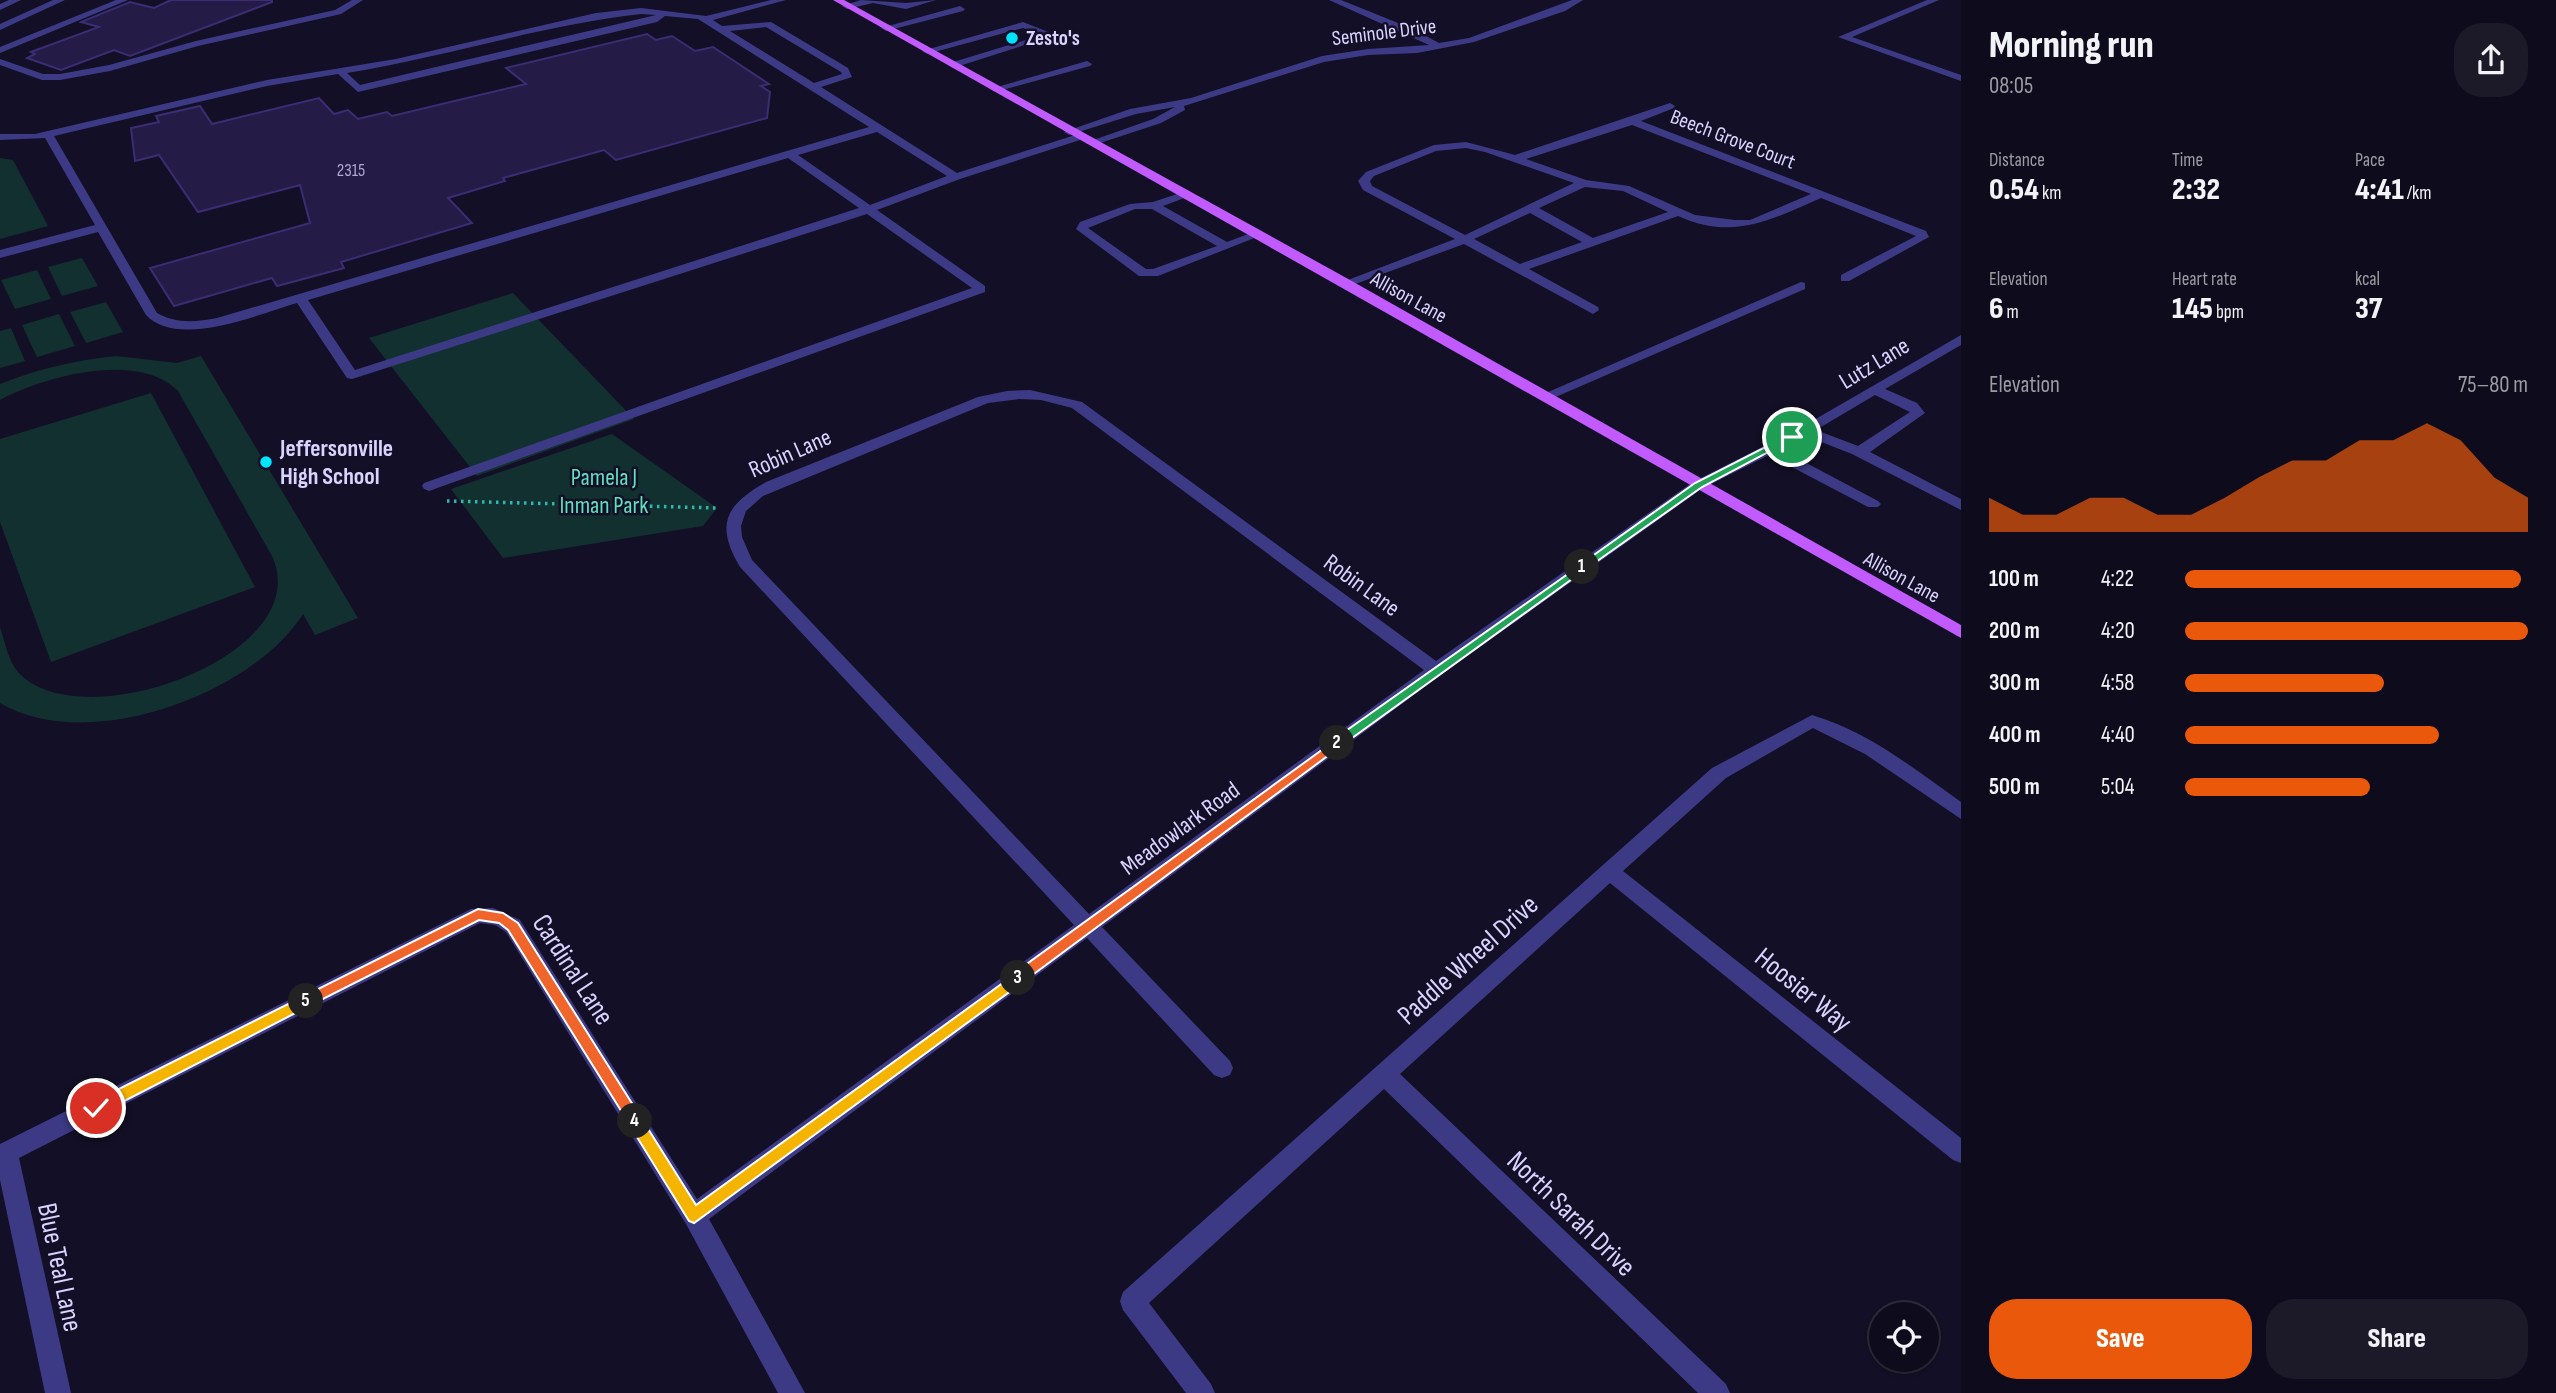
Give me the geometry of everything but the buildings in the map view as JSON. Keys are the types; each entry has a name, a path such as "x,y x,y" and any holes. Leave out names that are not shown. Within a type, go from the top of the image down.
{"main road":[{"name":"Allison Lane","path":"842,3 1546,396 1698,485 1961,632"}],"street":[{"path":"0,27 61,0"},
{"path":"90,0 113,3"},
{"path":"0,50 124,0"},
{"path":"0,62 42,77 110,68 196,44 338,12 359,0"},
{"path":"705,19 782,0"},
{"path":"842,3 873,0 906,6 932,0"},
{"path":"1333,0 1409,31 1438,46"},
{"name":"Seminole Drive","path":"1079,137 1134,111 1193,101 1322,59 1471,40 1562,9 1579,0"},
{"path":"1935,0 1843,37 1961,78"},
{"path":"886,28 960,9"},
{"path":"0,137 48,134 267,83 396,62 596,16 633,11 700,16 956,177"},
{"path":"341,72 358,89 657,19 665,13"},
{"path":"722,29 768,24 845,70 848,75 812,87"},
{"path":"928,51 1023,25 1051,35 953,65"},
{"path":"995,89 1087,64"},
{"name":"Seminole Drive","path":"1079,137 1157,121 1193,101"},
{"name":"Beech Grove Court","path":"1515,159 1670,106"},
{"name":"Beech Grove Court","path":"1632,121 1919,231 1923,237 1845,278"},
{"path":"48,134 152,315 161,322 196,326 300,298 878,128"},
{"path":"300,298 352,375 868,209 1079,137"},
{"name":"Beech Grove Court","path":"1593,310 1522,267 1463,240 1367,188 1364,181 1370,174 1446,145 1487,149 1584,183 1625,188 1650,197 1675,213 1723,223 1752,223 1821,194"},
{"path":"429,486 981,289 790,154"},
{"path":"1346,284 1463,240 1584,183"},
{"path":"1183,195 1154,205 1134,206 1084,224 1082,229 1143,273 1154,273 1256,236"},
{"path":"1154,205 1226,246"},
{"path":"1530,208 1592,242"},
{"path":"1522,267 1675,213"},
{"path":"0,254 102,227"},
{"path":"1546,396 1801,286"},
{"name":"Lutz Lane","path":"1698,485 1805,431 1961,339"},
{"path":"1857,452 1918,413 1912,407 1875,390"},
{"name":"Robin Lane","path":"1222,1068 746,563 734,543 731,530 745,502 771,485 983,400 1018,393 1054,397 1077,405 1436,670"},
{"path":"1805,431 1857,452 1961,505"},
{"path":"1768,449 1874,504"},
{"name":"Meadowlark Road","path":"694,1216 1436,670 1698,485"},
{"name":"Paddle Wheel Drive","path":"1202,1393 1132,1301 1719,773 1812,721 1841,731 1883,755 1961,811"},
{"name":"Hoosier Way","path":"1610,872 1961,1152"},
{"name":"Cardinal Lane","path":"3,1155 478,915 503,918 513,926 694,1216 792,1393"},
{"name":"North Sarah Drive","path":"1385,1075 1717,1393"},
{"name":"Blue Teal Lane","path":"3,1155 58,1393"}],"path":[{"path":"446,501 717,508"}],"green space":[{"path":"0,158 13,160 48,226 0,239"},
{"path":"82,258 98,286 62,296 48,267"},
{"path":"37,270 51,299 15,309 1,280"},
{"path":"513,293 634,419 477,476 369,338"},
{"path":"106,302 123,332 86,343 70,312"},
{"path":"59,314 75,346 37,357 22,325"},
{"path":"11,328 25,361 0,368 0,331"},
{"path":"116,356 177,363 201,356 358,618 315,635 303,614 279,643 246,669 208,691 165,708 121,719 77,722 36,717 0,703 0,627 9,656 18,672 49,691 90,697 138,692 186,677 228,654 260,626 277,592 272,556 178,391 161,379 139,372 90,372 40,383 0,400 0,384 57,366"},
{"path":"151,393 255,587 51,662 0,522 0,439"},
{"name":"Pamela J Inman Park","path":"612,434 717,508 703,526 503,558 451,489"}],"place":[{"name":"Zesto's","path":"1012,38"},
{"name":"Jeffersonville High School","path":"266,462"}],"route":[{"path":"96,1108 478,915 491,915 503,918 513,926 694,1216 1436,670 1698,485 1792,437"}]}
